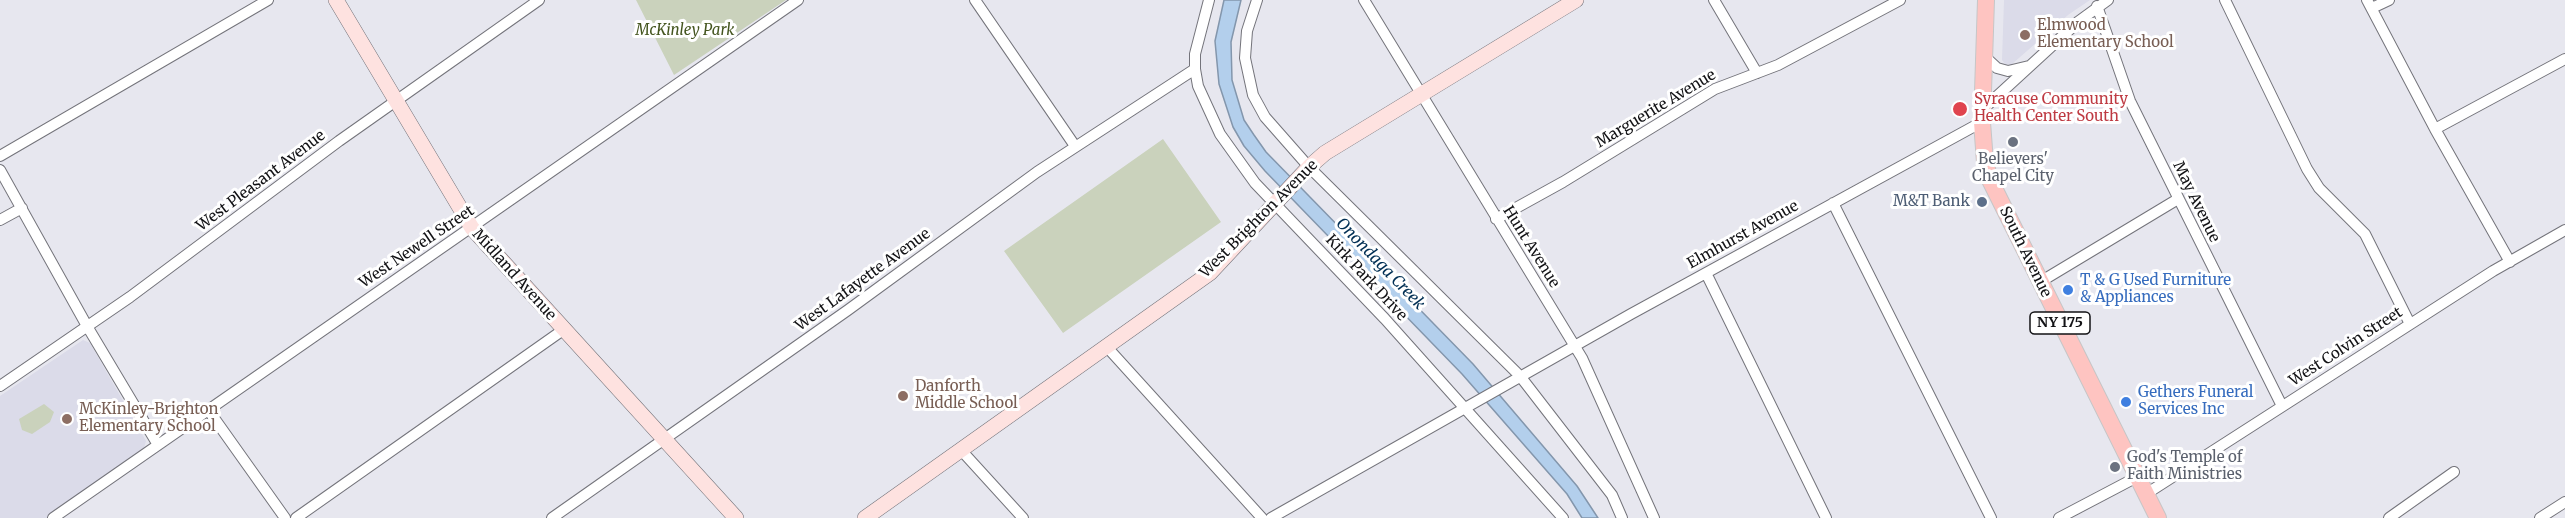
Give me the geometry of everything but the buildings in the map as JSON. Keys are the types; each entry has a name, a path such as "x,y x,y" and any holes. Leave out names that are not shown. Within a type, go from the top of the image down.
{"main road":[{"name":"South Avenue","path":"1986,0 1982,116 1985,162 1990,180 2158,518"}],"street":[{"path":"0,156 268,0"},
{"name":"Midland Avenue","path":"336,0 472,228 736,518"},
{"name":"West Pleasant Avenue","path":"0,386 87,326 539,0"},
{"name":"West Newell Street","path":"53,518 798,0"},
{"path":"975,0 1075,146"},
{"name":"Kirk Park Drive","path":"1209,0 1195,54 1195,69 1198,86 1220,134 1255,183 1277,200 1563,518"},
{"path":"1257,0 1247,31 1245,58 1253,95 1304,172 1520,376 1612,495 1622,518"},
{"name":"Hunt Avenue","path":"1364,0 1575,347 1597,388 1654,518"},
{"name":"West Brighton Avenue","path":"865,518 1210,273 1277,200 1325,153 1576,0"},
{"path":"1714,0 1757,73"},
{"name":"Marguerite Avenue","path":"1496,219 1563,182 1715,89 1778,64 1900,0"},
{"name":"Elmhurst Avenue","path":"1465,407 1477,403 1520,376 1833,203 1982,116 2029,66 2097,6 2108,0"},
{"path":"2226,0 2307,169 2319,188 2365,234 2410,324"},
{"path":"2389,0 2370,4 2435,129 2510,262"},
{"name":"May Avenue","path":"2097,6 2130,100 2282,406"},
{"path":"1984,56 1997,68 2008,70 2029,66"},
{"path":"2435,129 2565,59"},
{"name":"West Lafayette Avenue","path":"552,518 848,310 1075,146 1195,69"},
{"path":"0,170 87,326 158,445"},
{"path":"2040,282 2178,199"},
{"path":"1833,203 1991,518"},
{"path":"0,220 22,208"},
{"name":"West Colvin Street","path":"2146,494 2410,324 2565,230"},
{"path":"1706,273 1826,518"},
{"path":"296,518 563,330"},
{"path":"1106,346 1263,518"},
{"path":"1271,518 1465,407"},
{"path":"209,411 285,518"},
{"path":"961,450 1023,518"},
{"path":"2389,518 2454,472"},
{"path":"2060,518 2138,477"},
{"path":"2540,518 2565,502"}],"shaded area":[{"name":"Elmwood Elementary School","path":"2004,0 2090,0 2068,15 2011,65 2005,64 2002,60"},
{"name":"McKinley-Brighton Elementary School","path":"83,340 90,343 146,441 143,452 47,518 0,518 0,396"}],"green space":[{"name":"McKinley Park","path":"636,0 786,0 674,75"},
{"path":"1163,139 1221,222 1063,333 1004,251"},
{"path":"44,404 54,412 50,422 32,434 22,430 19,419"}],"water":[{"path":"1224,0 1241,0 1231,42 1232,80 1244,120 1266,152 1473,364 1577,486 1598,518 1582,518 1567,494 1462,374 1265,171 1244,146 1233,127 1219,84 1215,41"}],"place":[{"name":"Elmwood Elementary School","path":"2025,35"},
{"name":"Syracuse Community Health Center South","path":"1960,109"},
{"name":"Believers' Chapel City","path":"2013,142"},
{"name":"M&T Bank","path":"1982,202"},
{"name":"T & G Used Furniture & Appliances","path":"2068,290"},
{"name":"Danforth Middle School","path":"903,396"},
{"name":"Gethers Funeral Services Inc","path":"2126,402"},
{"name":"McKinley-Brighton Elementary School","path":"67,419"},
{"name":"God's Temple of Faith Ministries","path":"2115,467"}],"water label":[{"name":"Onondaga Creek","path":"1380,264"}]}
